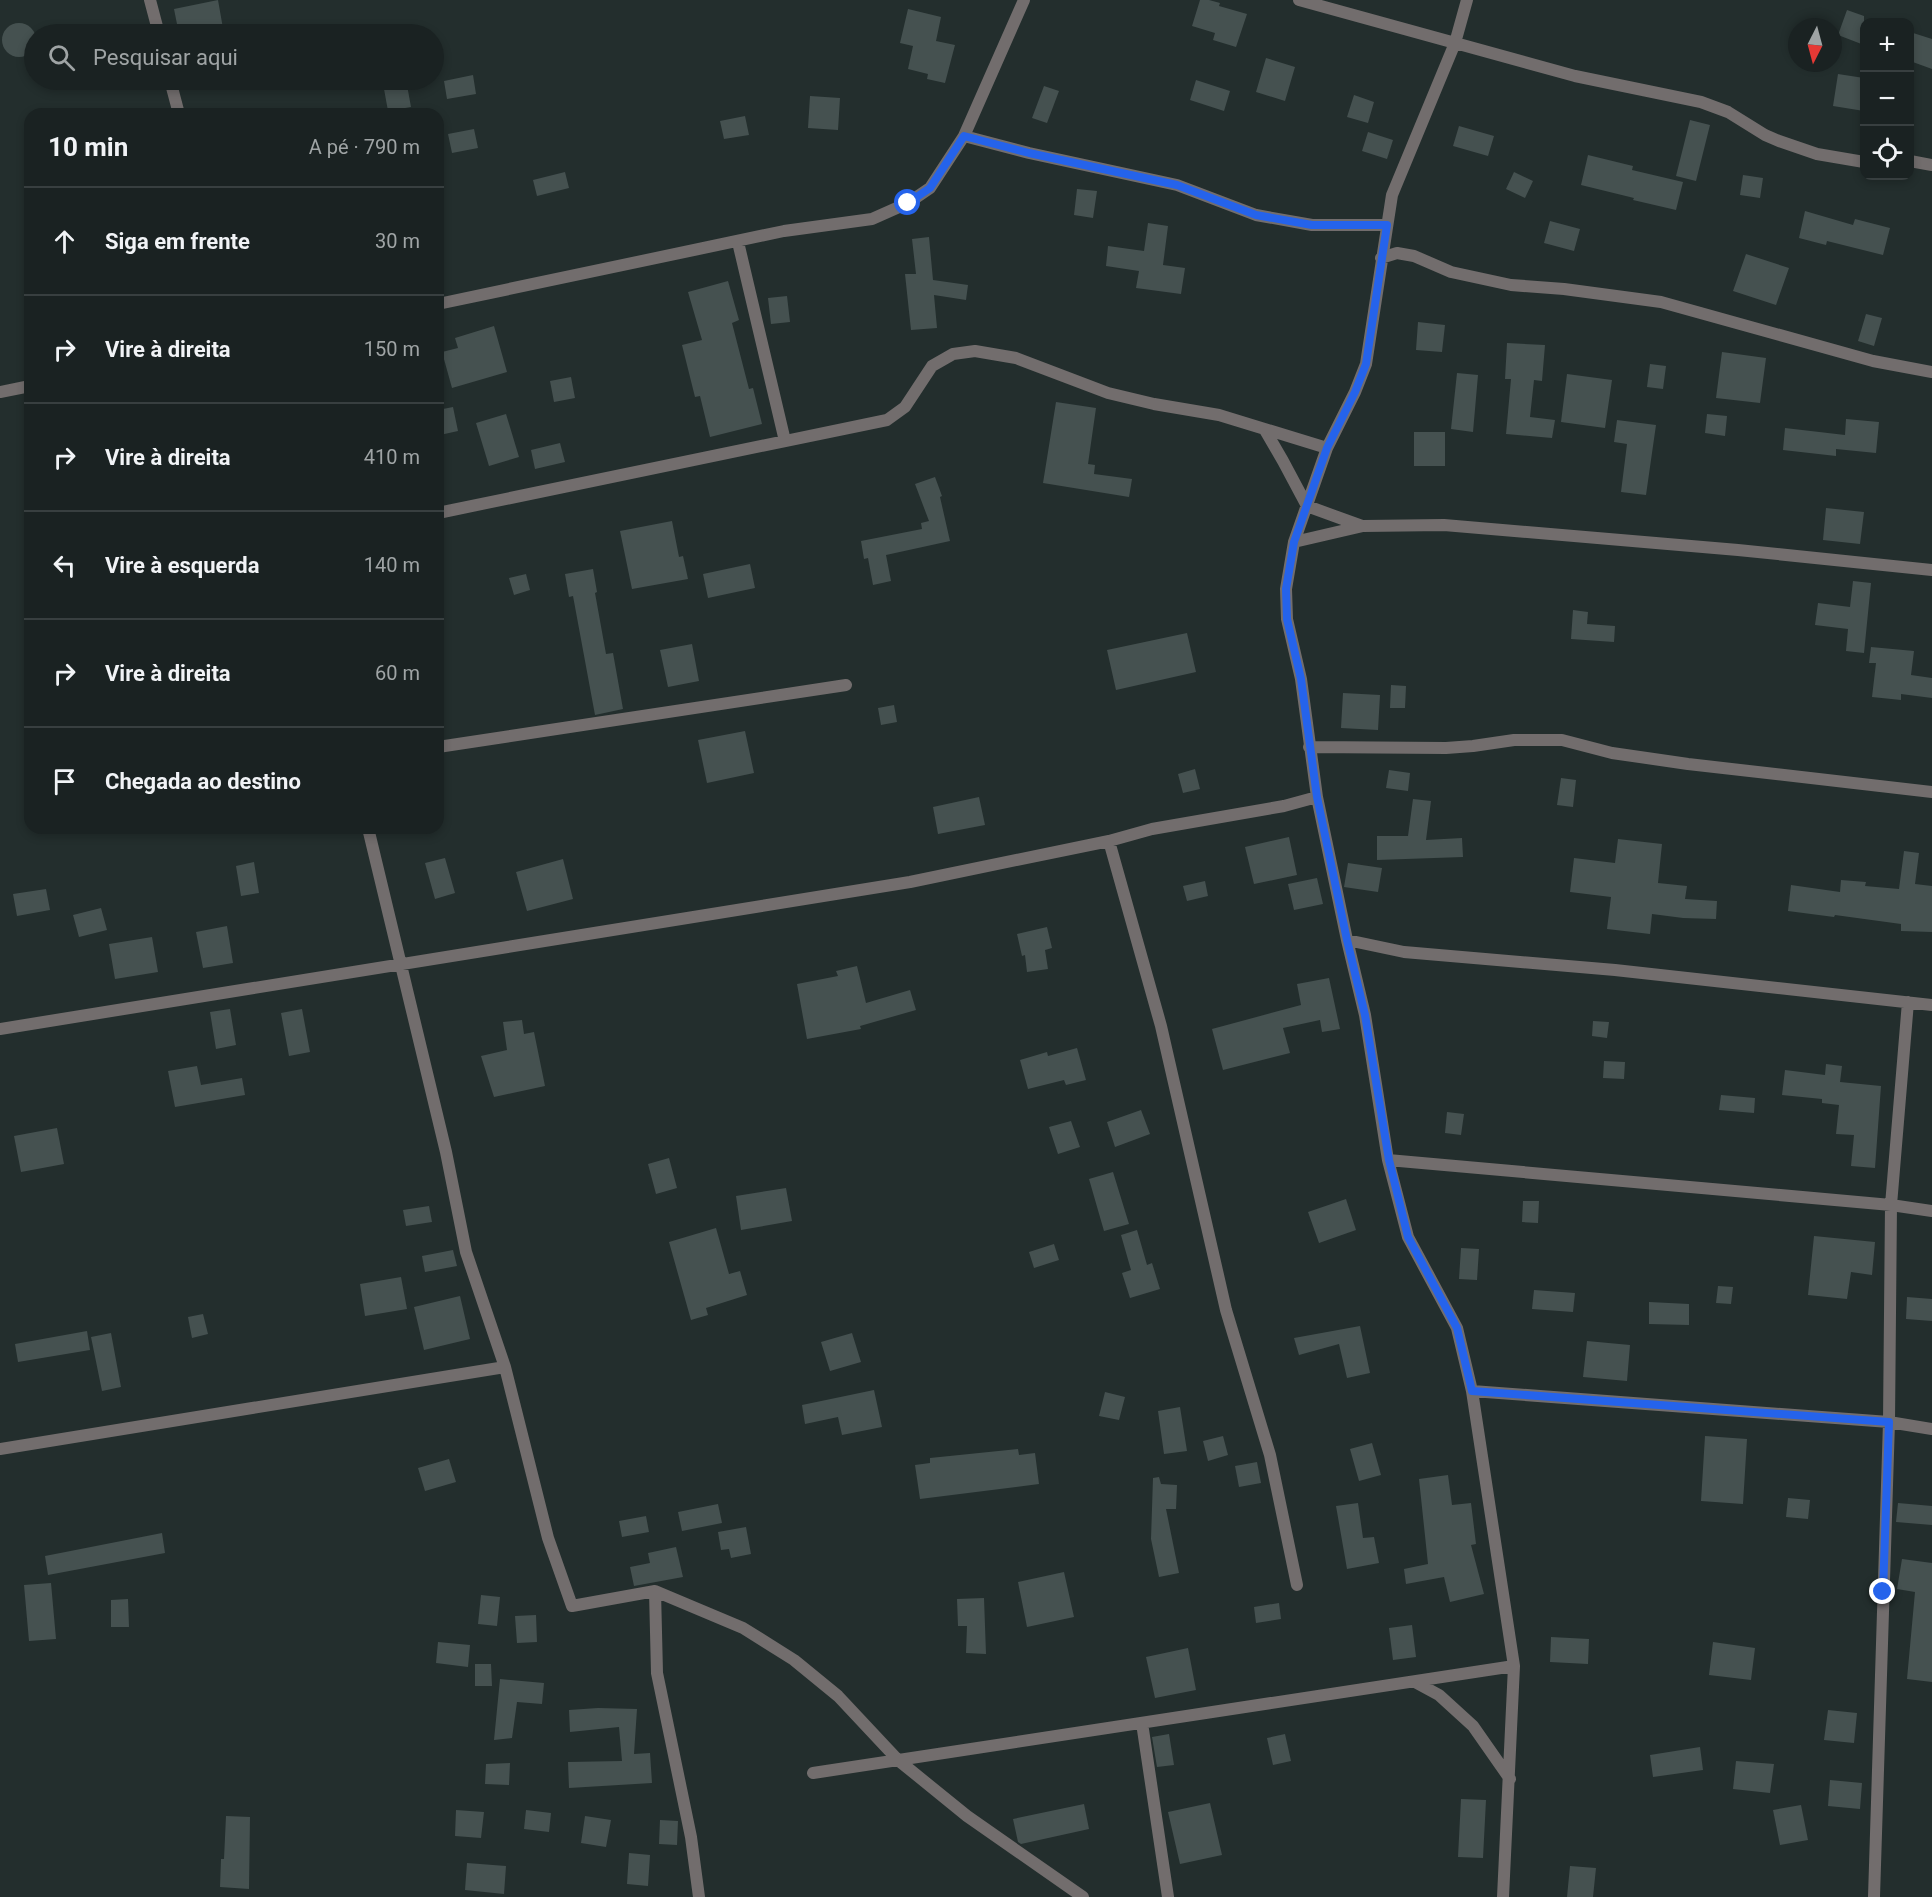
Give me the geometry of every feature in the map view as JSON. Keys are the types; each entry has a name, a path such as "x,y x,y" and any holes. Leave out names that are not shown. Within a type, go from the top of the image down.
{"street":[{"path":"150,0 156,24"},
{"path":"444,303 784,231 872,219 908,203 930,188 964,136 1024,0"},
{"path":"1299,0 1575,76 1701,102 1728,112 1779,141 1817,154 1860,161"},
{"path":"1467,0 1455,43 1392,195 1366,364 1355,392 1327,448 1294,542 1286,589 1287,619 1301,679 1317,797 1365,1015 1389,1160 1408,1237 1457,1328 1472,1391 1514,1666 1503,1897"},
{"path":"173,90 177,108"},
{"path":"964,136 1029,153 1177,185 1256,215 1312,225 1387,225"},
{"path":"1914,162 1932,165"},
{"path":"738,242 785,441"},
{"path":"1381,258 1397,253 1414,256 1451,272 1511,285 1564,289 1661,302 1873,361 1932,372"},
{"path":"444,512 886,420 905,407 932,366 953,354 975,351 1016,358 1107,393 1219,415 1327,448"},
{"path":"0,392 24,387"},
{"path":"1265,430 1307,506 1363,526"},
{"path":"1294,542 1363,526 1456,526 1738,550 1932,570"},
{"path":"444,746 846,684"},
{"path":"1310,747 1446,748 1514,740 1562,740 1612,753 1688,764 1932,792"},
{"path":"0,1029 910,882 1152,829 1284,806 1317,797"},
{"path":"369,834 446,1152 466,1252 505,1367 548,1539 572,1606 655,1592 743,1628 794,1660 838,1696 898,1760 967,1816 1083,1897"},
{"path":"1108,840 1161,1026 1226,1310 1270,1455 1297,1585"},
{"path":"1347,940 1404,952 1615,970 1932,1005"},
{"path":"1874,1897 1889,1422 1891,1205 1908,1002"},
{"path":"1389,1160 1891,1205 1932,1211"},
{"path":"0,1447 505,1367"},
{"path":"1472,1391 1889,1422 1932,1429"},
{"path":"655,1592 657,1673 691,1837 699,1897"},
{"path":"813,1773 1514,1666"},
{"path":"1415,1682 1439,1695 1473,1726 1510,1779"},
{"path":"1142,1723 1168,1897"}],"building":[{"path":"218,0 222,24 177,24 174,9"},
{"path":"1200,0 1220,3 1219,6 1247,14 1236,47 1213,40 1215,33 1192,26"},
{"path":"908,9 941,17 936,41 955,45 945,83 927,79 928,74 908,69 913,46 900,43"},
{"path":"1847,10 1864,16 1860,18 1860,43 1842,37 1842,24"},
{"path":"19,23 25,24 24,56 19,57 7,52 2,40 7,28"},
{"path":"1914,33 1932,39 1932,69 1914,62"},
{"path":"1266,58 1295,67 1285,101 1256,92"},
{"path":"1838,74 1860,77 1860,110 1833,106"},
{"path":"473,75 476,94 447,99 444,81"},
{"path":"1196,80 1230,91 1224,111 1190,100"},
{"path":"1044,86 1059,91 1047,123 1032,118"},
{"path":"384,90 408,90 411,107 387,108"},
{"path":"1354,95 1374,102 1368,123 1347,117"},
{"path":"810,96 840,98 838,130 808,128"},
{"path":"745,116 749,135 724,139 720,121"},
{"path":"1690,120 1710,125 1696,181 1676,176"},
{"path":"1459,126 1494,136 1488,156 1453,146"},
{"path":"474,129 478,148 452,153 448,134"},
{"path":"1368,132 1393,140 1387,159 1362,151"},
{"path":"1588,155 1633,166 1632,170 1683,182 1676,210 1581,185"},
{"path":"565,172 569,188 537,196 533,180"},
{"path":"1514,172 1533,181 1525,198 1506,189"},
{"path":"1743,175 1763,178 1760,198 1740,195"},
{"path":"1077,189 1097,191 1093,218 1074,215"},
{"path":"1805,211 1853,225 1855,219 1890,228 1883,255 1827,241 1826,245 1799,238"},
{"path":"1550,221 1580,229 1574,251 1544,243"},
{"path":"1148,223 1168,226 1163,265 1185,268 1181,294 1136,288 1139,271 1106,266 1108,246 1144,251"},
{"path":"929,237 933,280 968,285 966,300 934,295 937,328 911,330 905,274 916,274 912,239"},
{"path":"1746,254 1789,268 1776,305 1733,291"},
{"path":"728,281 739,320 732,323 749,389 753,388 762,424 710,437 700,396 695,397 682,345 702,340 688,292"},
{"path":"787,296 790,322 771,324 768,298"},
{"path":"1866,314 1882,318 1874,346 1858,341"},
{"path":"1418,322 1445,325 1442,352 1416,350"},
{"path":"494,326 507,372 452,388 444,352 458,348 455,338"},
{"path":"1507,343 1545,345 1542,381 1534,380 1530,417 1555,420 1552,438 1506,434 1511,379 1505,379"},
{"path":"1722,352 1766,358 1760,403 1716,398"},
{"path":"1650,364 1666,366 1663,389 1647,387"},
{"path":"1457,373 1478,375 1473,432 1451,429"},
{"path":"1567,374 1612,380 1605,428 1561,422"},
{"path":"571,377 575,398 554,402 550,381"},
{"path":"1056,402 1096,408 1088,464 1095,465 1094,474 1132,479 1129,497 1043,483"},
{"path":"453,407 458,431 444,434 444,409"},
{"path":"506,414 519,457 489,466 476,423"},
{"path":"1707,414 1727,416 1725,436 1705,433"},
{"path":"1846,419 1879,422 1876,453 1836,449 1836,456 1783,450 1785,428 1845,435"},
{"path":"1617,420 1656,425 1646,495 1621,492 1627,444 1614,442"},
{"path":"1414,432 1445,432 1445,466 1414,466"},
{"path":"560,443 565,462 535,469 531,450"},
{"path":"935,477 942,496 940,497 950,541 886,555 891,581 873,585 868,558 864,559 861,541 922,529 921,523 929,521 915,484"},
{"path":"1826,508 1864,512 1860,544 1823,540"},
{"path":"672,521 679,557 683,556 688,579 632,589 620,531"},
{"path":"750,564 755,588 708,598 703,574"},
{"path":"593,569 606,654 613,653 623,709 595,715 573,596 569,597 565,574"},
{"path":"526,574 530,590 514,595 509,578"},
{"path":"1853,581 1871,583 1864,653 1846,651 1848,629 1815,625 1818,603 1850,607"},
{"path":"1573,610 1588,612 1587,624 1615,626 1614,642 1571,639"},
{"path":"1187,633 1196,672 1116,690 1107,650"},
{"path":"692,644 699,681 668,687 660,650"},
{"path":"1871,647 1914,651 1911,675 1932,678 1932,698 1901,694 1901,700 1872,697 1876,663 1869,663"},
{"path":"1391,685 1406,686 1405,708 1390,708"},
{"path":"1343,693 1380,695 1378,730 1341,728"},
{"path":"894,705 897,722 881,725 878,708"},
{"path":"745,731 754,773 707,783 698,740"},
{"path":"1195,769 1200,789 1183,793 1178,774"},
{"path":"1389,770 1410,773 1408,791 1386,788"},
{"path":"1561,778 1576,780 1573,807 1557,805"},
{"path":"979,797 985,825 938,834 933,807"},
{"path":"1413,799 1431,801 1426,840 1462,838 1463,857 1377,860 1377,836 1408,836"},
{"path":"1289,837 1297,875 1254,884 1245,847"},
{"path":"1618,839 1662,844 1658,883 1687,886 1685,899 1717,901 1716,919 1652,914 1650,934 1607,929 1611,897 1570,892 1574,858 1615,863"},
{"path":"1904,851 1919,853 1915,884 1932,886 1932,932 1901,931 1901,924 1788,911 1791,885 1840,892 1841,880 1866,882 1865,886 1899,889"},
{"path":"445,858 455,893 435,899 425,863"},
{"path":"563,859 573,899 527,911 516,872"},
{"path":"254,862 259,893 241,896 236,866"},
{"path":"1348,863 1382,868 1378,892 1344,887"},
{"path":"1317,878 1323,904 1294,910 1288,884"},
{"path":"1205,881 1208,896 1187,901 1183,886"},
{"path":"46,889 50,910 17,916 13,894"},
{"path":"101,908 107,930 79,937 73,915"},
{"path":"227,926 233,963 203,968 196,932"},
{"path":"1047,927 1052,948 1045,950 1048,969 1027,972 1025,955 1022,956 1017,934"},
{"path":"152,937 158,972 115,979 109,944"},
{"path":"857,966 866,1003 910,990 916,1010 860,1026 861,1029 807,1039 797,984 838,976 836,971"},
{"path":"1329,978 1340,1029 1322,1032 1320,1020 1283,1028 1290,1053 1223,1070 1212,1029 1301,1005 1297,984"},
{"path":"230,1009 236,1045 216,1049 210,1012"},
{"path":"302,1009 310,1052 289,1056 281,1013"},
{"path":"522,1020 524,1034 534,1032 545,1086 494,1097 481,1056 507,1050 503,1022"},
{"path":"1593,1021 1609,1022 1607,1038 1592,1036"},
{"path":"1077,1048 1086,1080 1066,1085 1064,1080 1028,1089 1020,1060 1047,1052 1048,1056"},
{"path":"1604,1061 1625,1062 1624,1079 1603,1078"},
{"path":"1826,1064 1842,1066 1840,1082 1881,1086 1875,1168 1851,1166 1854,1135 1836,1134 1839,1105 1822,1103 1822,1099 1782,1095 1785,1070 1825,1075"},
{"path":"197,1066 201,1085 242,1078 245,1095 175,1107 168,1071"},
{"path":"1721,1095 1755,1098 1754,1113 1719,1110"},
{"path":"1141,1110 1150,1134 1115,1147 1107,1122"},
{"path":"1447,1112 1464,1114 1461,1135 1445,1133"},
{"path":"1071,1121 1080,1147 1058,1154 1049,1127"},
{"path":"57,1128 64,1164 21,1172 14,1136"},
{"path":"669,1158 677,1188 656,1194 648,1164"},
{"path":"1113,1172 1129,1224 1104,1231 1089,1179"},
{"path":"786,1188 792,1221 741,1230 736,1196"},
{"path":"1346,1199 1356,1230 1319,1243 1308,1212"},
{"path":"1523,1201 1539,1201 1538,1223 1522,1222"},
{"path":"429,1206 432,1222 406,1226 403,1210"},
{"path":"716,1228 729,1274 740,1271 747,1295 706,1308 708,1315 691,1320 669,1242"},
{"path":"1137,1230 1147,1265 1152,1263 1160,1289 1130,1298 1122,1273 1131,1270 1121,1235"},
{"path":"1814,1236 1875,1242 1872,1275 1851,1272 1847,1299 1808,1295"},
{"path":"1054,1244 1059,1260 1034,1268 1029,1252"},
{"path":"1461,1248 1479,1249 1477,1280 1459,1279"},
{"path":"453,1250 457,1266 425,1272 422,1256"},
{"path":"401,1277 407,1309 365,1316 360,1284"},
{"path":"1718,1286 1733,1287 1731,1304 1716,1303"},
{"path":"1534,1290 1575,1293 1573,1312 1532,1309"},
{"path":"460,1296 470,1339 424,1350 414,1307"},
{"path":"1907,1297 1932,1299 1932,1321 1906,1319"},
{"path":"1649,1302 1689,1304 1689,1325 1649,1324"},
{"path":"203,1314 208,1334 192,1338 188,1317"},
{"path":"1360,1326 1370,1373 1347,1378 1339,1344 1299,1355 1294,1338"},
{"path":"87,1331 90,1350 18,1362 15,1344"},
{"path":"111,1333 121,1387 102,1391 91,1337"},
{"path":"852,1333 861,1362 830,1371 821,1342"},
{"path":"1587,1341 1630,1345 1627,1381 1583,1377"},
{"path":"874,1390 882,1427 842,1435 838,1417 805,1424 802,1405"},
{"path":"1105,1392 1125,1397 1119,1420 1099,1416"},
{"path":"1180,1407 1187,1451 1164,1454 1158,1411"},
{"path":"1223,1436 1228,1455 1208,1461 1203,1441"},
{"path":"1705,1436 1747,1439 1743,1504 1701,1501"},
{"path":"1372,1443 1381,1475 1359,1481 1350,1449"},
{"path":"1018,1449 1019,1455 1035,1453 1039,1484 920,1499 915,1465 930,1463 930,1458"},
{"path":"449,1459 456,1482 425,1491 418,1468"},
{"path":"1257,1462 1261,1483 1239,1487 1235,1466"},
{"path":"1448,1475 1452,1505 1471,1503 1476,1544 1471,1545 1484,1594 1450,1602 1444,1577 1406,1584 1404,1569 1428,1564 1419,1479"},
{"path":"1159,1477 1161,1484 1177,1485 1176,1509 1166,1509 1179,1573 1159,1577 1151,1539 1153,1478"},
{"path":"1788,1498 1810,1500 1808,1519 1786,1517"},
{"path":"1358,1503 1363,1538 1374,1537 1379,1563 1347,1569 1336,1506"},
{"path":"1898,1503 1932,1506 1932,1525 1896,1522"},
{"path":"718,1504 722,1523 682,1531 678,1512"},
{"path":"646,1516 649,1532 622,1537 619,1521"},
{"path":"746,1527 751,1554 731,1558 729,1549 721,1550 718,1532"},
{"path":"162,1533 165,1553 48,1575 45,1556"},
{"path":"676,1547 683,1577 634,1586 630,1567 650,1563 648,1553"},
{"path":"1902,1559 1932,1563 1932,1682 1907,1679 1915,1592 1897,1589"},
{"path":"1064,1572 1074,1617 1027,1627 1018,1582"},
{"path":"51,1583 56,1639 29,1641 24,1585"},
{"path":"481,1595 500,1597 497,1626 478,1624"},
{"path":"984,1598 986,1654 966,1653 967,1626 958,1626 957,1599"},
{"path":"128,1599 129,1627 111,1627 111,1600"},
{"path":"1279,1603 1281,1619 1256,1623 1254,1607"},
{"path":"536,1615 537,1642 517,1643 515,1616"},
{"path":"1412,1625 1416,1657 1393,1660 1389,1628"},
{"path":"1551,1637 1589,1639 1588,1664 1550,1662"},
{"path":"438,1642 470,1645 468,1667 436,1663"},
{"path":"1713,1642 1755,1648 1751,1680 1709,1675"},
{"path":"1188,1648 1196,1690 1155,1698 1146,1657"},
{"path":"475,1664 491,1664 492,1686 475,1686"},
{"path":"500,1679 544,1683 542,1704 517,1702 512,1738 494,1740"},
{"path":"637,1709 634,1754 650,1753 652,1783 569,1788 568,1762 622,1761 619,1727 570,1732 569,1710"},
{"path":"1828,1710 1857,1713 1854,1743 1824,1740"},
{"path":"1169,1734 1174,1765 1157,1767 1152,1737"},
{"path":"1285,1734 1291,1761 1273,1765 1267,1738"},
{"path":"1700,1747 1703,1770 1653,1777 1650,1755"},
{"path":"1736,1761 1774,1764 1770,1793 1733,1789"},
{"path":"510,1763 509,1785 485,1784 486,1764"},
{"path":"1830,1780 1862,1783 1860,1809 1828,1806"},
{"path":"1461,1799 1486,1800 1483,1858 1458,1857"},
{"path":"1210,1803 1222,1855 1180,1864 1168,1812"},
{"path":"1084,1804 1089,1829 1021,1844 1018,1842 1013,1819"},
{"path":"1801,1805 1808,1840 1780,1845 1773,1810"},
{"path":"456,1810 484,1812 481,1838 455,1836"},
{"path":"526,1810 551,1813 549,1832 524,1829"},
{"path":"226,1816 250,1817 249,1889 220,1887"},
{"path":"585,1816 611,1820 606,1847 581,1843"},
{"path":"660,1820 678,1821 677,1845 659,1844"},
{"path":"629,1853 650,1855 648,1886 627,1884"},
{"path":"467,1863 506,1866 504,1894 465,1890"},
{"path":"1570,1866 1596,1868 1593,1897 1567,1897"}],"route":[{"path":"908,203 930,188 964,136 1029,153 1177,185 1256,215 1312,225 1387,225 1366,364 1355,392 1327,448 1294,542 1286,589 1287,619 1301,679 1317,797 1365,1015 1389,1160 1408,1237 1457,1328 1472,1391 1889,1422 1883,1592"}]}
